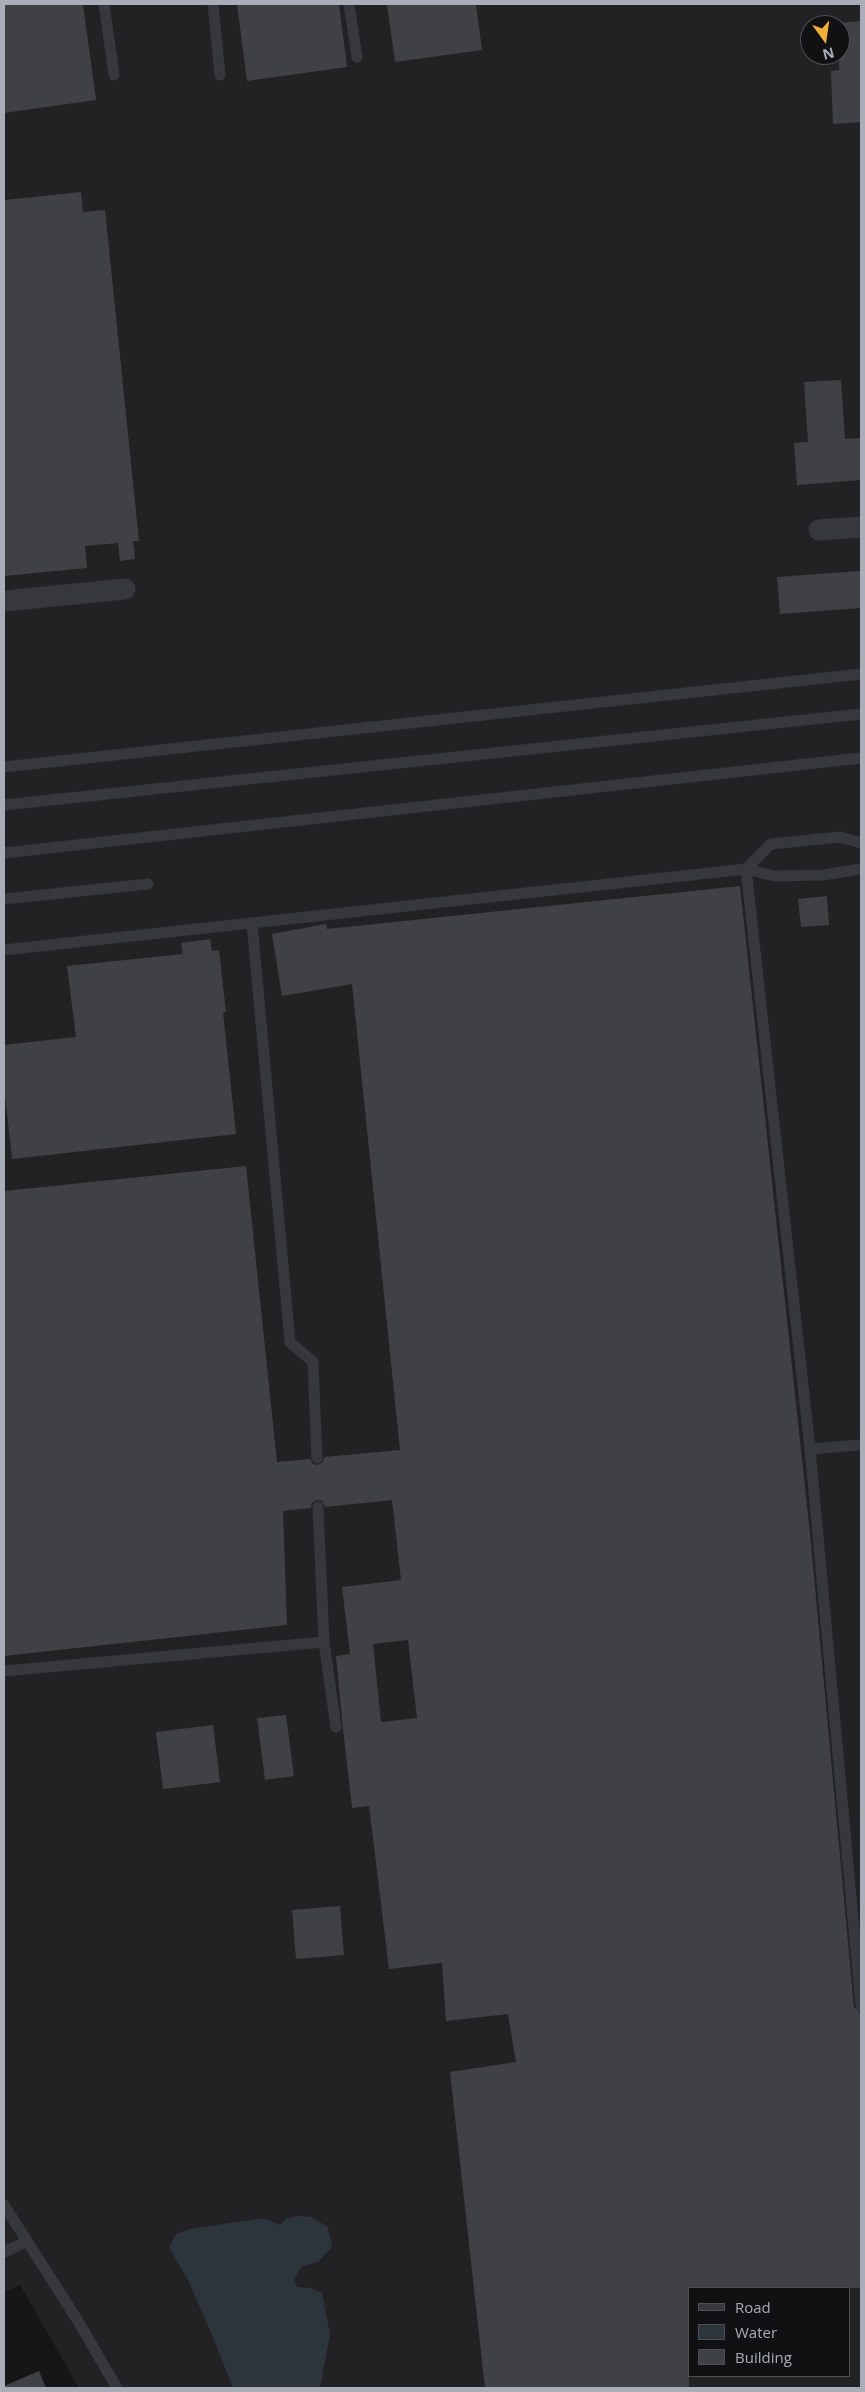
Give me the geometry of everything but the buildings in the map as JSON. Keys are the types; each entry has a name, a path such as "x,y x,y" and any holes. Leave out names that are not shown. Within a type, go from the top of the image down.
{"street":[{"path":"819,530 861,527"},
{"path":"4,601 125,589"}],"lane":[{"path":"104,4 114,75"},
{"path":"213,4 220,75"},
{"path":"349,4 357,57"},
{"path":"4,767 861,674"},
{"path":"4,805 861,714"},
{"path":"4,852 861,758"},
{"path":"746,870 771,844 840,837 861,843"},
{"path":"4,950 746,870 774,876 823,875 861,869"},
{"path":"746,870 810,1449 861,2006"},
{"path":"4,899 148,884"},
{"path":"252,923 290,1342 313,1362 317,1458"},
{"path":"810,1449 859,1445"},
{"path":"318,1507 324,1642 336,1727"},
{"path":"4,1671 324,1642"},
{"path":"4,2205 78,2321 117,2388"},
{"path":"4,2252 27,2241"}],"shaded area":[{"path":"4,4 861,4 861,2388 79,2388 20,2285 4,2292"}],"water":[{"path":"298,2216 311,2217 328,2227 332,2247 318,2262 302,2266 294,2279 297,2287 311,2288 322,2293 330,2334 320,2388 233,2388 189,2282 169,2247 176,2234 190,2229 264,2218 280,2225 286,2219"}]}
